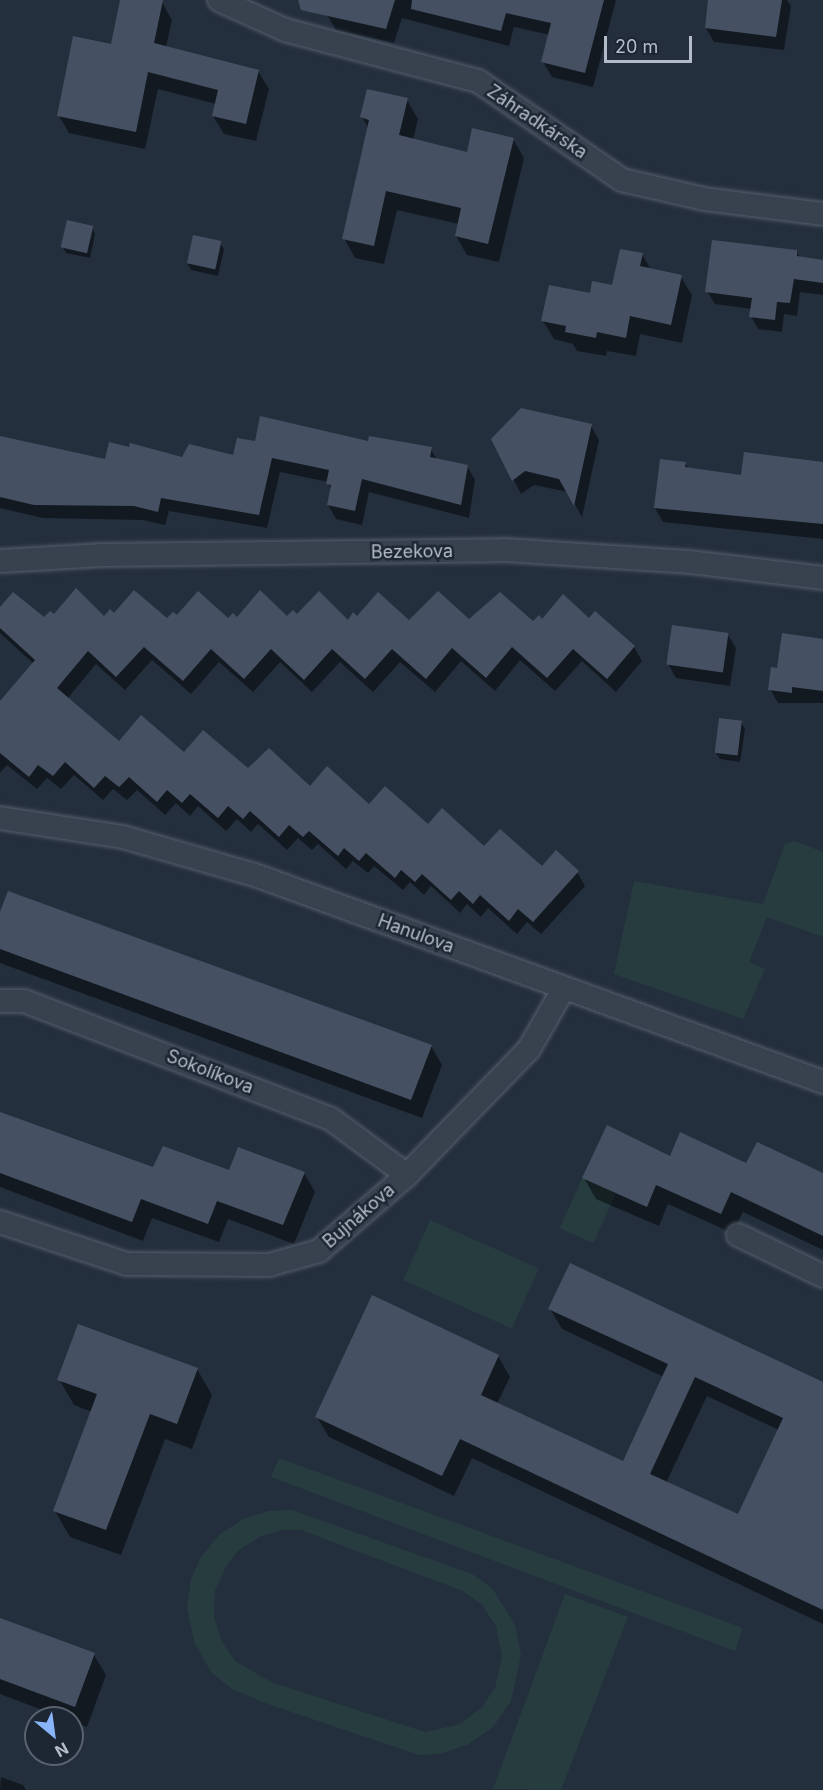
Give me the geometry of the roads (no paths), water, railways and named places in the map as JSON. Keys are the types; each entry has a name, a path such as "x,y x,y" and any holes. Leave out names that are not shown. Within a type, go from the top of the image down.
{"street":[{"name":"Záhradkárska","path":"219,0 285,30 478,81 622,180 704,199 823,214"},
{"name":"Bezekova","path":"0,561 103,555 505,550 689,562 823,578"},
{"name":"Hanulova","path":"0,818 123,837 255,875 823,1083"},
{"name":"Bujnákova","path":"0,1222 127,1264 269,1265 319,1251 406,1175 529,1049 564,988"},
{"name":"Sokolíkova","path":"0,1001 24,1001 331,1119 406,1175"},
{"path":"738,1235 823,1276"}]}
